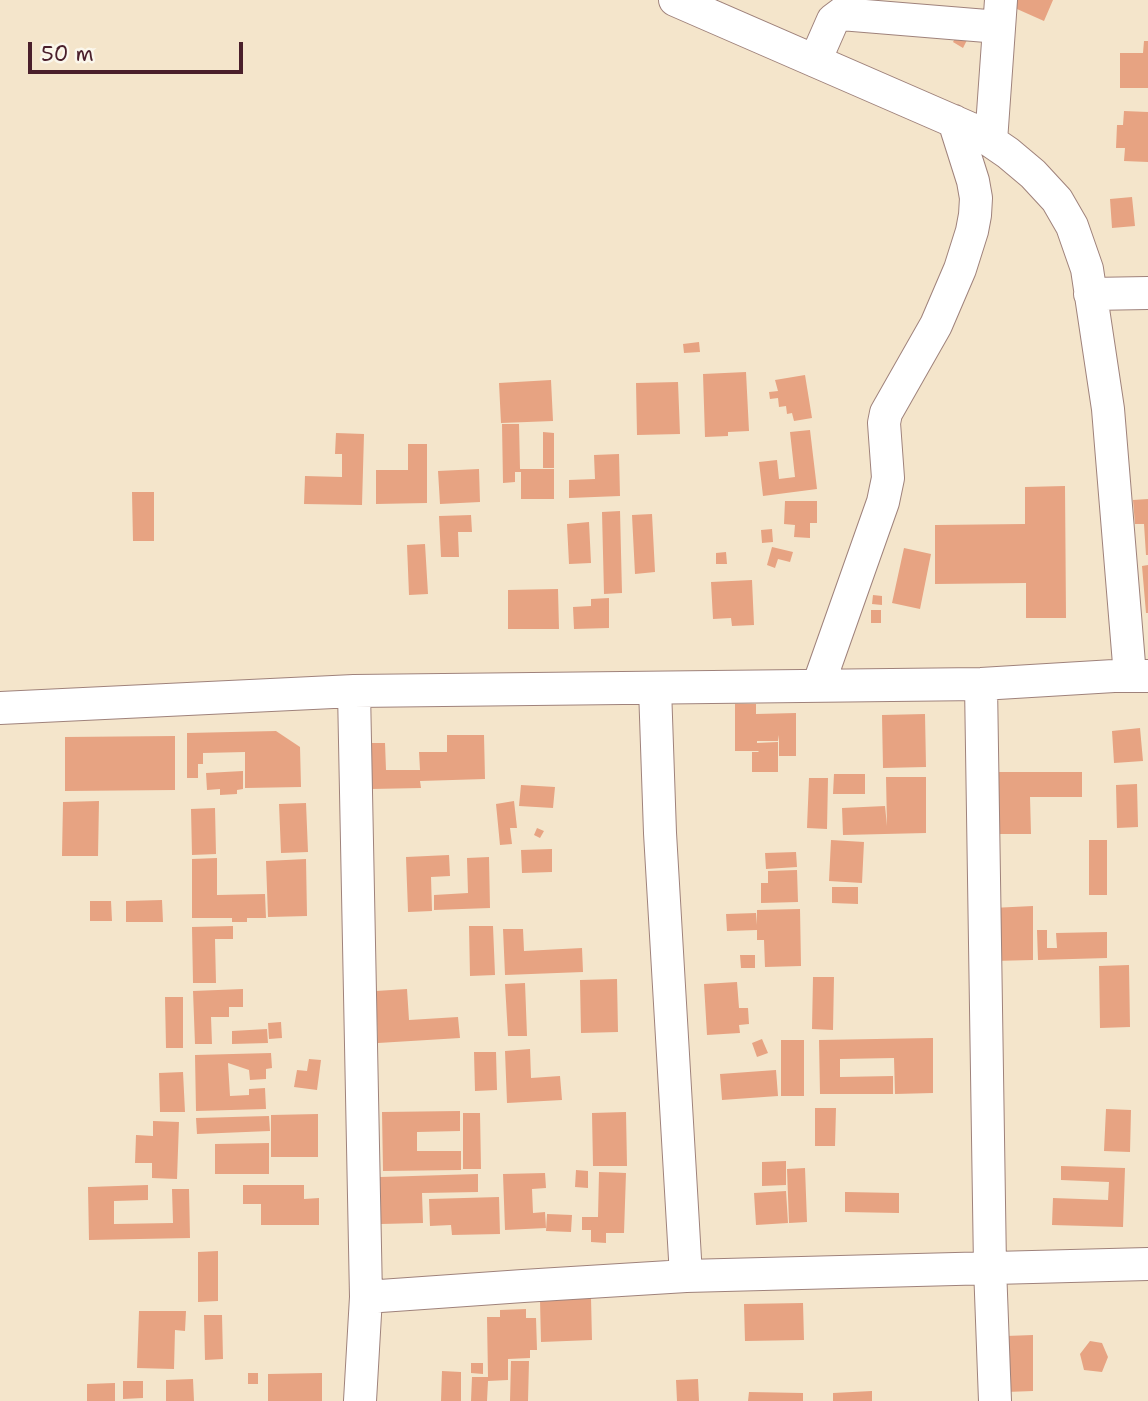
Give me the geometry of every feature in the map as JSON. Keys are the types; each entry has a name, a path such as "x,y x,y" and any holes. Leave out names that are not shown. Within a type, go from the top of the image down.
{"street":[{"path":"0,708 354,691 981,684 1139,676 1108,408 1087,269 1072,226 1057,200 1033,174 976,131 675,0"},
{"path":"815,61 833,20 841,14 1000,14 991,141"},
{"path":"818,686 883,502 888,478 884,423 886,413 936,325 960,269 972,231 976,198 954,121"},
{"path":"1090,293 1148,293"},
{"path":"981,684 989,1268 995,1401"},
{"path":"655,688 660,833 685,1276"},
{"path":"354,691 366,1297 360,1401"},
{"path":"366,1297 685,1276 1148,1264"}],"building":[{"path":"1010,0 1053,0 1044,21 1008,5"},
{"path":"959,31 969,36 963,48 953,42"},
{"path":"1144,41 1148,41 1148,88 1120,88 1120,53 1143,53"},
{"path":"1124,111 1148,112 1148,162 1124,161 1125,148 1116,148 1117,125 1123,125"},
{"path":"1132,197 1135,226 1112,228 1110,199"},
{"path":"699,342 700,352 684,353 683,344"},
{"path":"746,372 749,431 728,432 728,436 705,437 703,374"},
{"path":"805,375 812,418 794,421 792,413 787,414 786,406 779,407 778,398 770,399 769,392 778,391 775,380"},
{"path":"551,380 553,421 501,423 499,383"},
{"path":"678,382 680,434 637,435 636,383"},
{"path":"502,424 519,424 520,469 554,469 554,499 521,499 521,472 515,472 515,482 503,483"},
{"path":"810,430 817,489 763,496 759,462 777,460 779,479 795,477 790,432"},
{"path":"543,432 554,433 554,468 543,468"},
{"path":"336,433 364,434 362,505 304,504 305,476 342,477 342,454 335,454"},
{"path":"408,444 427,444 427,503 376,504 376,470 408,470"},
{"path":"619,454 620,496 569,498 569,480 595,479 594,455"},
{"path":"479,469 480,502 440,504 438,471"},
{"path":"1065,486 1066,618 1026,618 1026,583 935,584 935,525 1025,524 1025,487"},
{"path":"132,492 154,492 154,541 133,541"},
{"path":"1148,499 1146,555 1144,524 1135,524 1133,500"},
{"path":"785,501 817,501 817,523 810,523 810,538 794,537 795,525 784,524"},
{"path":"620,511 622,593 604,594 602,512"},
{"path":"652,514 655,572 635,574 632,515"},
{"path":"471,515 472,532 458,532 459,557 441,557 439,516"},
{"path":"589,522 591,563 569,564 567,524"},
{"path":"772,529 773,542 762,543 761,530"},
{"path":"425,544 428,594 409,595 407,545"},
{"path":"772,547 793,552 790,562 778,559 775,568 767,565"},
{"path":"904,548 931,554 920,609 892,603"},
{"path":"726,552 727,564 716,564 716,553"},
{"path":"1148,565 1148,613 1146,613 1142,566"},
{"path":"752,580 754,625 732,626 731,618 713,619 711,582"},
{"path":"558,589 559,629 508,629 508,590"},
{"path":"873,595 882,596 882,605 872,604"},
{"path":"609,598 609,628 574,629 573,607 591,606 591,599"},
{"path":"871,610 881,610 881,623 871,623"},
{"path":"735,704 756,704 756,714 796,713 796,756 779,756 779,735 778,741 757,741 778,742 778,772 752,772 752,752 759,752 735,751"},
{"path":"925,714 926,767 883,768 882,715"},
{"path":"1140,728 1143,761 1114,763 1112,731"},
{"path":"276,731 300,747 301,787 245,788 245,752 203,753 203,764 198,764 198,778 187,778 187,733"},
{"path":"447,735 484,735 485,779 420,781 421,788 371,789 370,743 385,743 386,770 420,770 419,752 447,752"},
{"path":"175,736 175,790 65,791 65,737"},
{"path":"243,771 243,789 237,790 237,794 220,795 220,789 207,790 206,773"},
{"path":"989,772 1082,772 1082,797 1030,797 1031,834 990,834"},
{"path":"834,774 865,774 865,794 833,794"},
{"path":"886,777 926,777 926,833 843,835 842,808 885,806 887,826"},
{"path":"809,778 828,778 827,829 807,828"},
{"path":"1137,784 1138,827 1117,828 1116,785"},
{"path":"521,785 555,787 553,808 519,806"},
{"path":"99,801 98,856 62,856 63,802"},
{"path":"514,801 517,828 510,828 512,844 500,845 496,804"},
{"path":"306,803 308,852 281,853 279,804"},
{"path":"215,808 216,854 192,855 191,809"},
{"path":"537,828 544,831 540,838 534,835"},
{"path":"831,840 864,842 862,883 829,881"},
{"path":"1089,840 1107,840 1107,895 1089,895"},
{"path":"552,849 552,872 522,873 521,850"},
{"path":"796,852 797,867 766,869 765,853"},
{"path":"449,855 450,876 431,877 432,911 408,912 406,857"},
{"path":"489,857 490,908 434,910 434,895 468,893 467,858"},
{"path":"217,858 217,895 265,894 266,918 247,918 247,922 232,922 232,918 192,918 192,859"},
{"path":"306,859 307,916 268,917 266,861"},
{"path":"797,870 798,902 761,903 761,883 768,883 768,871"},
{"path":"832,887 858,887 858,904 832,903"},
{"path":"162,900 163,922 126,922 126,901"},
{"path":"90,901 111,901 112,921 90,921"},
{"path":"1033,906 1033,960 993,961 992,908"},
{"path":"800,909 801,966 765,967 764,940 757,940 757,930 727,931 726,914 756,913 757,925 757,910"},
{"path":"233,926 233,939 215,939 216,983 193,983 192,927"},
{"path":"469,926 493,926 495,975 470,976"},
{"path":"503,929 523,929 524,951 582,948 583,972 505,975"},
{"path":"1037,930 1047,930 1047,948 1057,948 1056,933 1107,932 1107,958 1038,960"},
{"path":"740,955 755,955 755,968 741,968"},
{"path":"1129,965 1130,1027 1100,1028 1099,966"},
{"path":"813,977 834,977 833,1030 812,1029"},
{"path":"617,979 618,1032 581,1033 580,980"},
{"path":"737,982 739,1008 748,1008 749,1024 739,1025 740,1033 707,1035 704,984"},
{"path":"525,983 527,1036 508,1036 505,984"},
{"path":"243,989 243,1007 229,1007 229,1017 211,1017 212,1044 195,1044 193,991"},
{"path":"407,989 409,1020 458,1017 460,1038 378,1043 376,991"},
{"path":"165,997 183,997 183,1048 166,1048"},
{"path":"281,1022 282,1038 269,1039 268,1023"},
{"path":"267,1029 268,1043 232,1044 232,1031"},
{"path":"933,1038 933,1093 895,1094 894,1058 840,1059 840,1077 893,1076 893,1094 820,1094 819,1040"},
{"path":"762,1039 768,1053 757,1057 752,1043"},
{"path":"781,1040 804,1040 804,1096 781,1096"},
{"path":"530,1049 531,1078 560,1076 562,1100 507,1103 505,1051"},
{"path":"474,1052 496,1052 497,1090 475,1091"},
{"path":"271,1053 272,1068 266,1069 266,1079 250,1080 249,1070 228,1063 230,1096 249,1095 249,1089 265,1088 266,1109 196,1111 195,1055"},
{"path":"309,1059 321,1060 317,1090 294,1087 297,1070 307,1071"},
{"path":"776,1070 778,1096 722,1100 720,1074"},
{"path":"183,1072 185,1112 160,1112 159,1073"},
{"path":"815,1108 836,1108 835,1146 815,1146"},
{"path":"1106,1109 1131,1110 1130,1152 1104,1151"},
{"path":"460,1111 460,1131 417,1132 417,1151 461,1151 461,1170 383,1171 382,1112"},
{"path":"626,1112 627,1166 593,1166 592,1113"},
{"path":"463,1113 480,1113 481,1169 463,1169"},
{"path":"318,1114 318,1157 271,1157 271,1115"},
{"path":"269,1116 270,1131 197,1134 196,1118"},
{"path":"153,1121 179,1122 177,1179 152,1178 152,1163 135,1163 136,1135 153,1136"},
{"path":"269,1143 269,1174 215,1174 215,1144"},
{"path":"786,1161 786,1185 762,1186 762,1162"},
{"path":"1061,1166 1125,1168 1123,1227 1052,1225 1053,1198 1108,1200 1109,1182 1061,1180"},
{"path":"805,1168 807,1222 789,1223 787,1169"},
{"path":"576,1170 588,1171 588,1188 575,1187"},
{"path":"599,1172 626,1173 624,1233 606,1233 606,1243 591,1242 591,1230 582,1230 582,1217 598,1217"},
{"path":"545,1173 546,1188 532,1189 533,1213 545,1212 546,1228 505,1230 503,1174"},
{"path":"478,1174 478,1192 422,1193 423,1223 381,1224 380,1177"},
{"path":"148,1185 148,1200 114,1201 114,1224 173,1223 172,1189 189,1189 190,1238 89,1240 88,1187"},
{"path":"243,1185 304,1185 304,1199 319,1198 319,1225 261,1225 261,1204 243,1204"},
{"path":"786,1191 788,1223 756,1225 754,1193"},
{"path":"845,1192 899,1193 899,1213 845,1212"},
{"path":"499,1197 500,1234 452,1235 451,1225 430,1226 429,1199"},
{"path":"547,1214 572,1215 571,1232 546,1231"},
{"path":"218,1251 218,1301 198,1302 198,1252"},
{"path":"591,1298 592,1340 541,1342 540,1300"},
{"path":"803,1303 804,1340 745,1341 744,1304"},
{"path":"526,1309 526,1318 536,1318 537,1350 530,1350 530,1358 508,1359 508,1380 488,1381 487,1401 471,1401 472,1377 488,1377 487,1317 500,1317 500,1310"},
{"path":"139,1311 186,1311 185,1331 175,1330 174,1369 137,1368"},
{"path":"204,1315 222,1315 223,1359 205,1360"},
{"path":"1033,1335 1033,1391 1006,1392 1006,1336"},
{"path":"1090,1341 1102,1343 1108,1357 1102,1372 1084,1370 1080,1354"},
{"path":"511,1361 529,1361 528,1401 510,1401"},
{"path":"471,1363 483,1363 483,1374 471,1373"},
{"path":"442,1371 461,1372 461,1401 441,1401"},
{"path":"248,1373 258,1373 258,1384 248,1384"},
{"path":"322,1373 322,1401 268,1401 268,1374"},
{"path":"193,1379 194,1401 166,1401 166,1380"},
{"path":"698,1379 699,1401 677,1401 676,1380"},
{"path":"123,1381 143,1381 143,1398 123,1399"},
{"path":"115,1383 115,1401 87,1401 87,1384"},
{"path":"872,1391 872,1401 833,1401 833,1393"},
{"path":"749,1392 803,1393 803,1401 748,1401"}]}
